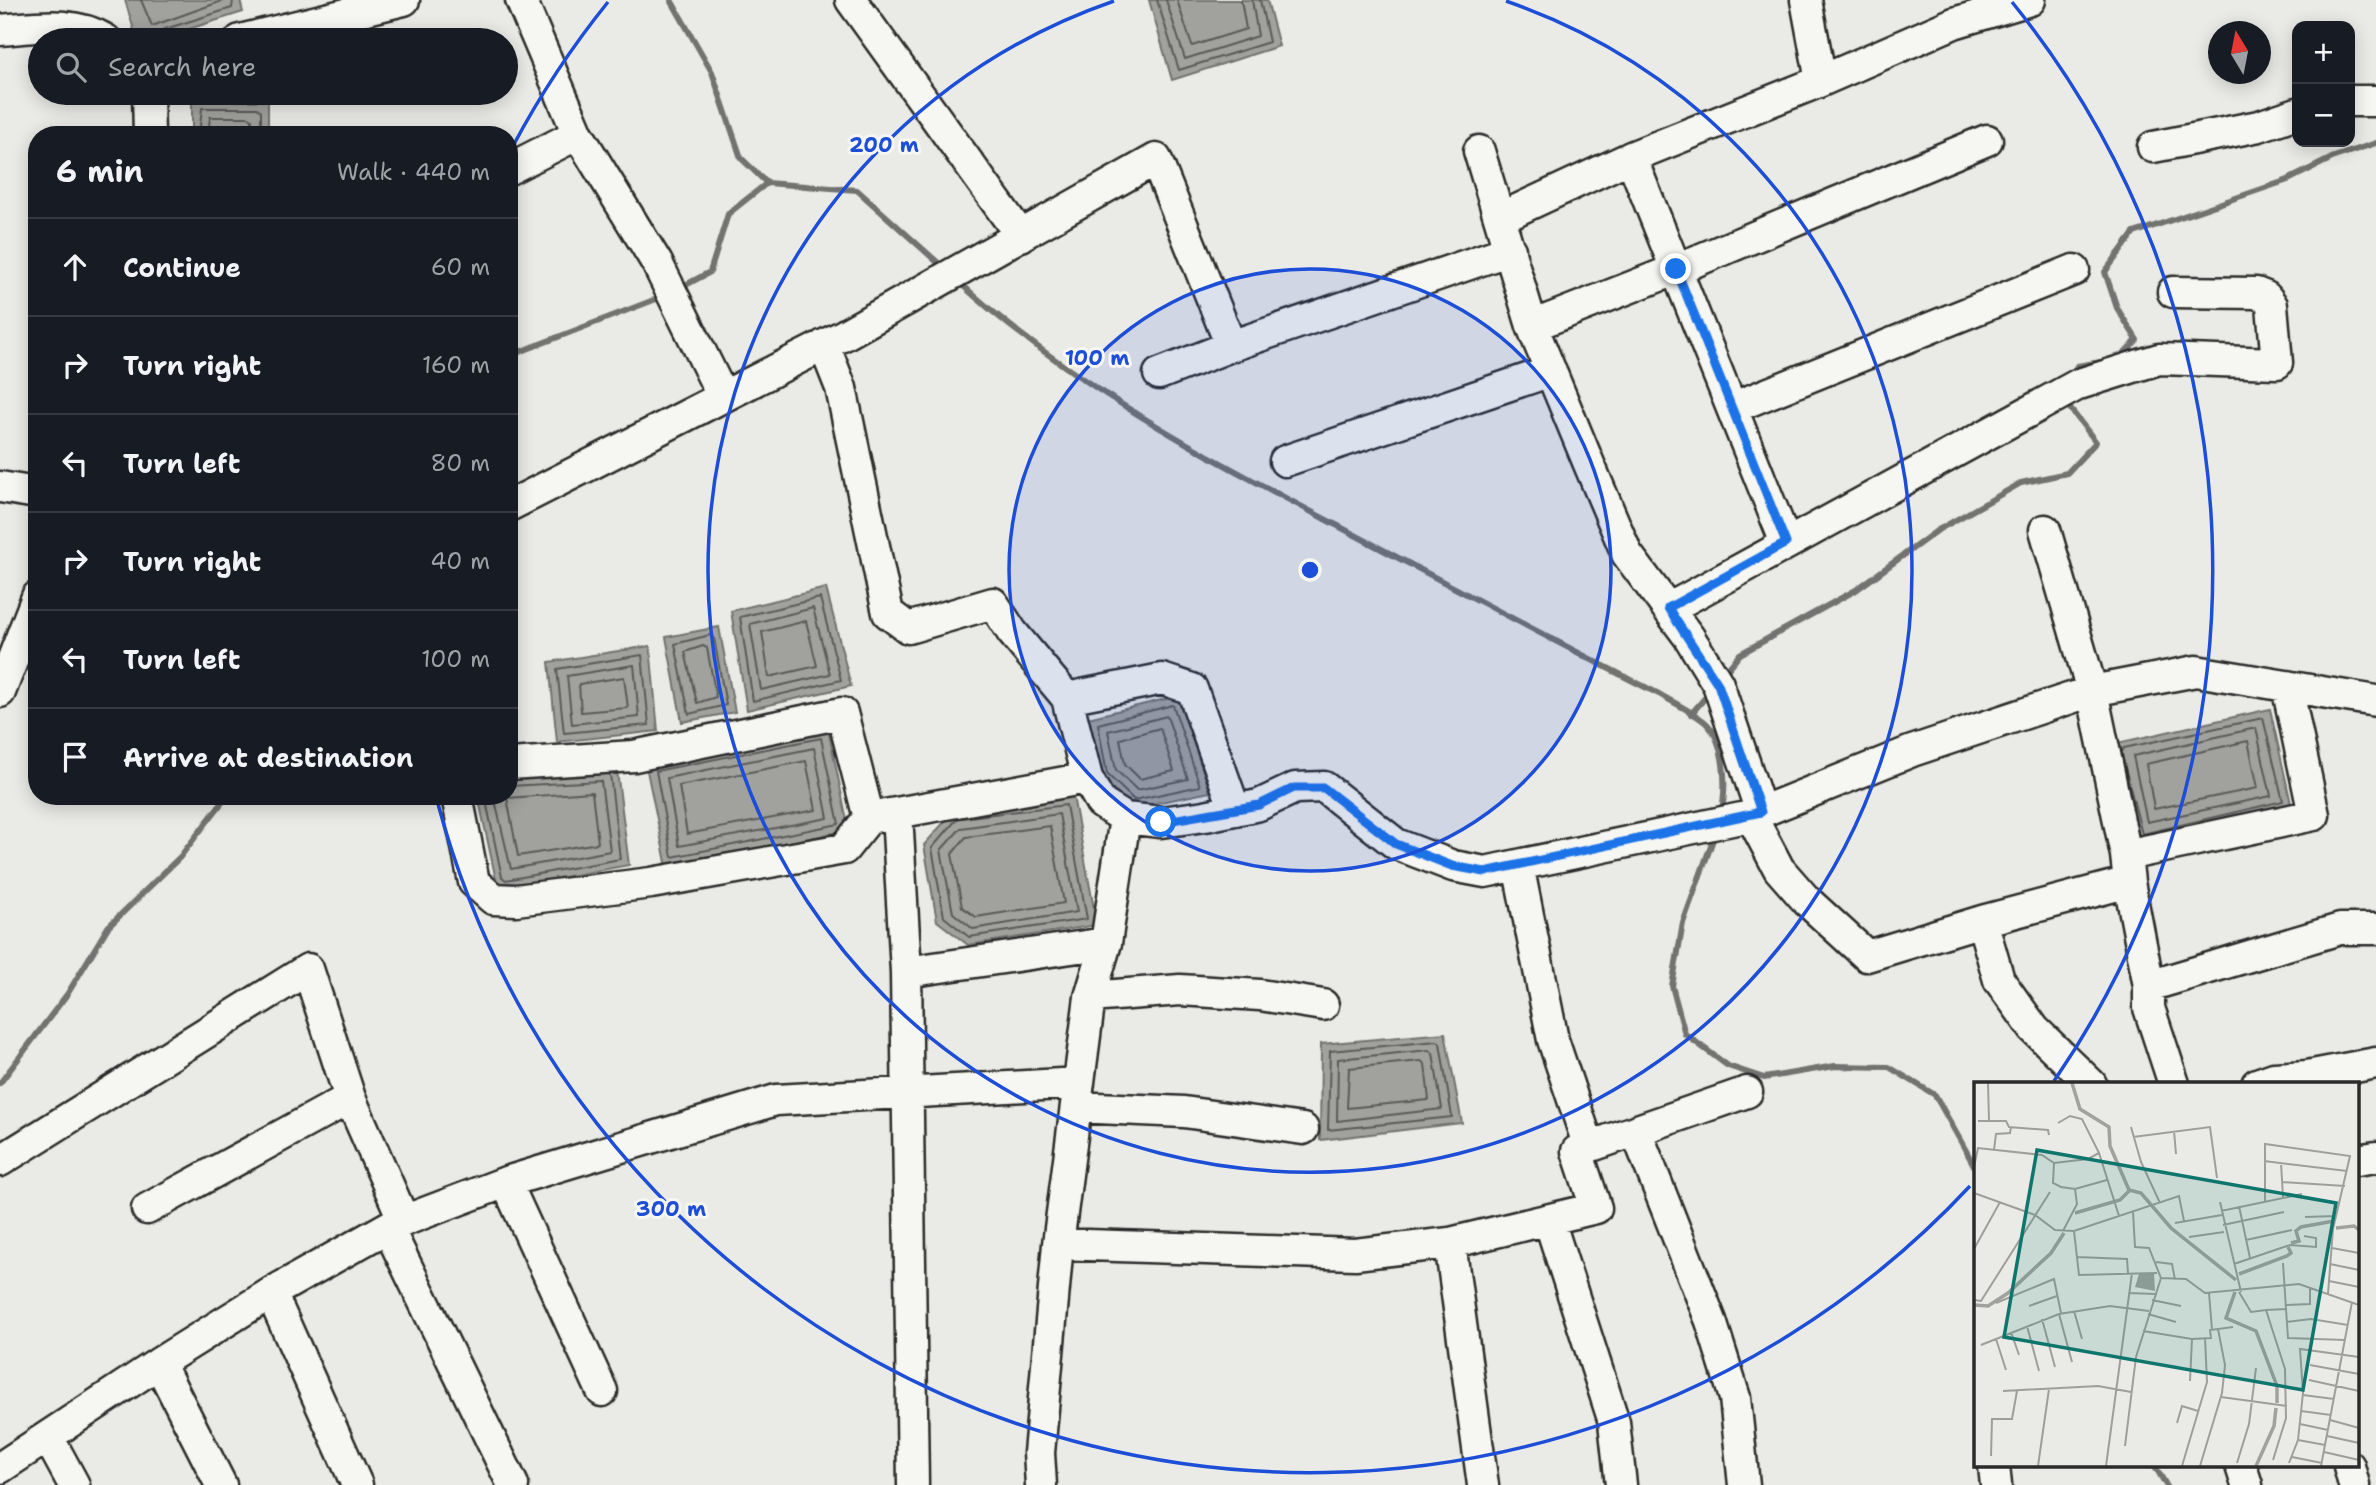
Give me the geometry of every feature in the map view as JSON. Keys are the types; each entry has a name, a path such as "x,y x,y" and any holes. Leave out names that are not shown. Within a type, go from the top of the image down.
{"street":[{"path":"289,28 404,0"},
{"path":"521,0 578,134 657,263 723,397"},
{"path":"851,0 1021,236"},
{"path":"1806,0 1821,82"},
{"path":"1500,218 1631,157 1821,82 1951,11 2030,0"},
{"path":"0,30 41,26 75,28"},
{"path":"2355,101 2376,101"},
{"path":"148,105 149,126"},
{"path":"2153,147 2259,126 2292,115"},
{"path":"518,164 578,134"},
{"path":"1532,326 1987,139"},
{"path":"1479,151 1532,326 1627,554 1668,608 1718,684 1756,814 1779,869 1807,901 1867,956 1982,921 2127,869 2314,815 2287,686"},
{"path":"1631,157 1786,543"},
{"path":"518,501 824,345 1156,159 1231,346"},
{"path":"1159,374 1231,346 1510,250"},
{"path":"1732,408 2074,270"},
{"path":"1668,608 2035,405 2112,371 2159,359 2277,363 2272,305 2266,297 2256,293 2173,292"},
{"path":"824,345 841,388 888,613 908,628 993,603 1012,632 1067,698 1087,778 1101,803 1125,818 1161,822 1259,805 1294,788 1324,788 1396,844 1452,866 1485,872 1756,814 1912,751 2092,691 2196,671 2376,701"},
{"path":"1285,461 1550,371"},
{"path":"0,487 28,492"},
{"path":"2045,530 2092,691 2149,986 2149,1008 2173,1082"},
{"path":"0,692 28,620"},
{"path":"1067,698 1162,679 1192,689 1235,810"},
{"path":"518,764 634,756 842,712 883,815 906,972 913,1485"},
{"path":"459,805 474,882 493,899 516,900 651,883 844,849 883,815 1087,778"},
{"path":"1041,1485 1039,1453 1058,1244 1090,997 1106,943 1125,818"},
{"path":"1518,865 1553,1040 1589,1147"},
{"path":"1982,921 1999,980 2034,1029 2089,1082"},
{"path":"2149,986 2340,929 2376,929"},
{"path":"906,972 1106,943"},
{"path":"0,1161 308,969 350,1098 396,1224 513,1485"},
{"path":"1090,997 1180,990 1260,995 1323,1005"},
{"path":"2262,1082 2376,1063"},
{"path":"0,1468 271,1293 396,1224 506,1182 776,1100 907,1091 1077,1095 1303,1129"},
{"path":"1058,1244 1355,1254 1450,1243 1596,1208 1577,1151 1747,1093"},
{"path":"147,1209 350,1098"},
{"path":"1636,1131 1711,1321 1735,1398 1744,1485"},
{"path":"2358,1160 2376,1157"},
{"path":"506,1182 602,1391"},
{"path":"1549,1220 1614,1422 1620,1485"},
{"path":"1450,1243 1483,1485"},
{"path":"271,1293 357,1485"},
{"path":"159,1363 221,1485"},
{"path":"48,1437 74,1485"},
{"path":"2242,1468 2247,1485"},
{"path":"2350,1468 2354,1485"}],"water":[{"path":"125,0 240,0 243,12 192,28 133,28"},
{"path":"1149,0 1267,0 1279,46 1172,80"},
{"path":"192,105 268,105 268,126 192,126"},
{"path":"826,588 851,686 747,710 731,611"},
{"path":"719,627 735,712 682,722 666,637"},
{"path":"650,646 658,731 557,742 549,662"},
{"path":"1178,696 1210,792 1132,808 1101,778 1088,718"},
{"path":"2270,709 2292,808 2135,843 2113,744"},
{"path":"828,729 849,830 667,867 646,766"},
{"path":"616,763 629,865 498,889 480,805 518,805 518,770"},
{"path":"1073,796 1097,925 968,945 937,921 924,845 953,812"},
{"path":"1445,1033 1462,1123 1320,1140 1321,1044"}],"waterway":[{"path":"671,0 712,72 741,158 767,183 857,190 945,269"},
{"path":"2072,374 2077,366 2119,359 2137,340 2117,308 2105,272 2134,233 2288,180 2334,157 2376,143"},
{"path":"680,288 710,272 728,214 767,183"},
{"path":"958,281 1046,353 1140,416 1290,500 1659,694 1701,719 1713,731 1721,753 1724,779 1721,813"},
{"path":"518,353 664,296"},
{"path":"1723,675 1740,654 1856,590 1938,530 2021,483 2067,473 2096,442 2065,402"},
{"path":"1691,714 1710,692"},
{"path":"0,1083 68,993 108,927 180,857 220,805"},
{"path":"1715,834 1683,923 1672,986 1685,1034 1728,1066 1764,1078 1835,1066 1889,1067 1935,1095 1974,1165"},
{"path":"2156,1468 2166,1485"}],"route":[{"path":"1161,822 1259,805 1294,788 1324,788 1396,844 1452,866 1485,872 1761,812 1718,684 1668,608 1786,543 1676,269"}]}
